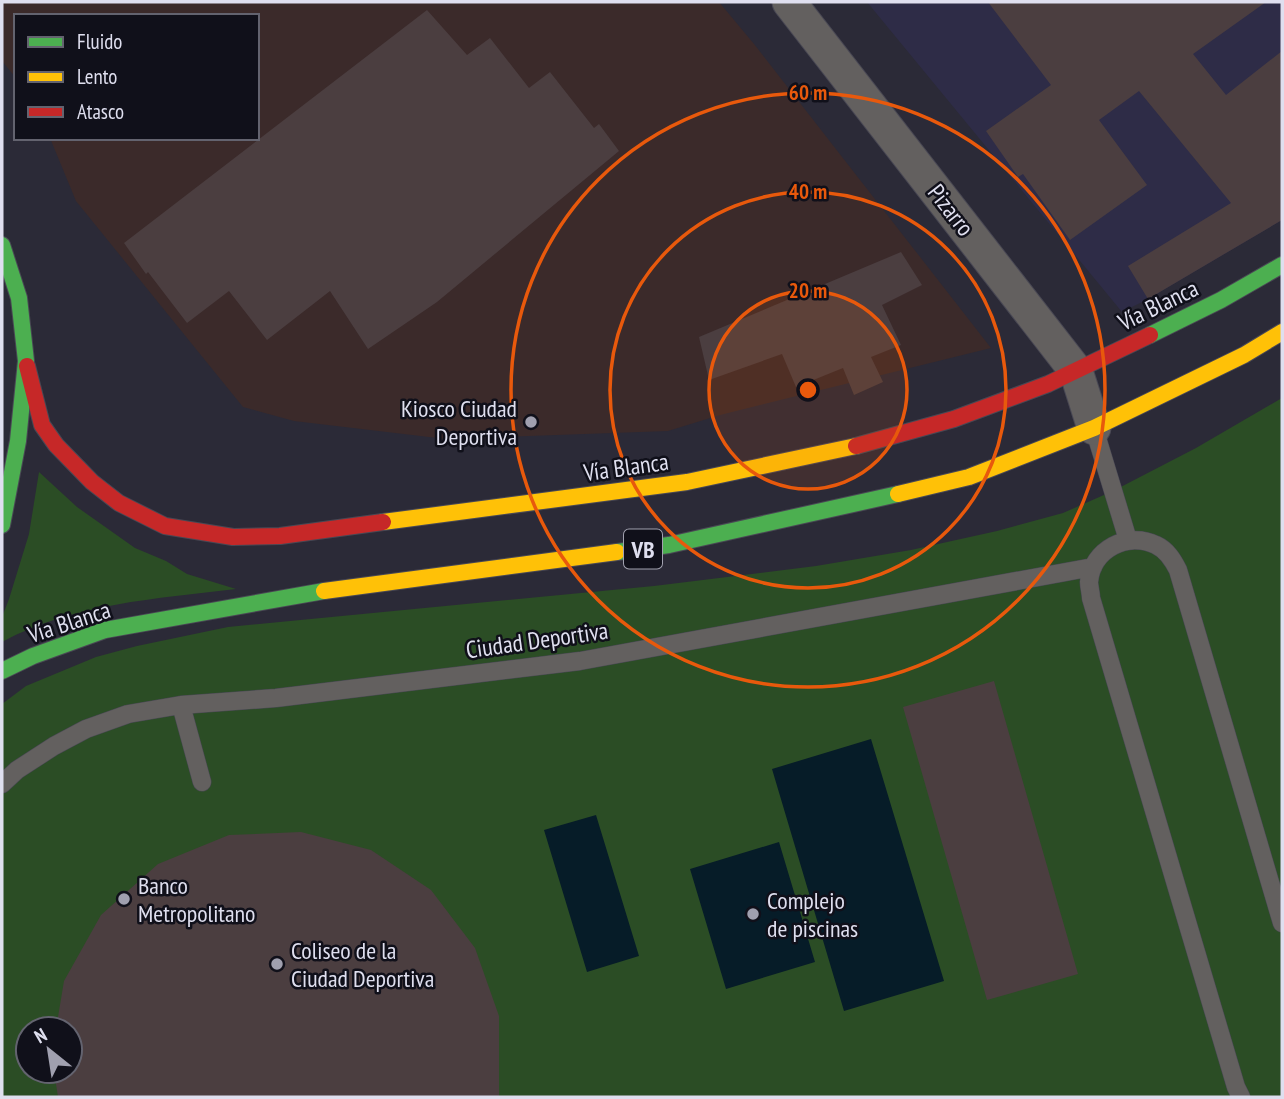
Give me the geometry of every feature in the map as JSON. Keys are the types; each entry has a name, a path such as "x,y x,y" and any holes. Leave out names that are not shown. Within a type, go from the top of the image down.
{"main road":[{"path":"2,245 19,298 26,361 19,441 2,525"},
{"name":"Vía Blanca","path":"26,361 42,425 56,445 92,482 129,509 165,526 233,537 280,536 687,482 867,444 954,419 1076,371 1221,300 1282,265"},
{"name":"Vía Blanca","path":"2,671 33,656 106,630 311,593 669,545 969,477 1094,428 1244,355 1282,332"}],"street":[{"name":"Pizarro","path":"789,2 1076,371 1094,428"}],"lane":[{"path":"1094,428 1128,540"},
{"path":"1241,1097 1091,598 1089,583 1093,567 1101,554 1114,544 1128,540 1144,540 1159,545 1170,556 1178,570 1282,923"},
{"name":"Ciudad Deportiva","path":"2,784 17,770 54,746 86,729 128,714 181,705 276,698 580,661 1093,567"},
{"path":"181,705 202,782"}],"shaded area":[{"path":"2,2 719,2 991,348 720,415 668,431 446,439 294,421 243,407 76,201 51,140 259,140 259,14 14,14 14,76 2,61"},
{"path":"867,2 1282,2 1282,220 1122,312"}],"green space":[{"path":"1282,398 1282,1097 2,1097 2,704 26,686 96,657 228,627 654,586 816,566 911,550 1063,513 1113,491 1196,448"},
{"path":"39,472 77,507 135,548 166,561 187,574 236,589 146,600 87,611 29,629 2,642 2,617 29,534"}],"water":[{"path":"871,739 944,981 844,1011 772,769"},
{"path":"596,815 639,956 587,972 544,830"},
{"path":"779,842 815,962 726,989 690,869"}],"building":[{"path":"988,2 1266,2 1193,54 1226,95 1282,51 1282,220 1148,299 1128,266 1231,203 1139,91 1099,120 1147,185 1070,240 1023,174 1018,177 986,131 1051,85"},
{"path":"427,10 467,55 490,38 529,88 550,72 594,128 599,124 619,151 437,302 368,349 330,291 267,340 229,291 187,323 124,243"},
{"path":"901,252 922,285 882,305 901,345 871,357 883,382 854,395 843,368 796,387 782,354 709,380 699,337"},
{"path":"994,681 1078,974 987,1000 903,707"},
{"name":"Coliseo de la Ciudad Deportiva","path":"301,832 371,850 431,890 475,948 499,1016 499,1097 58,1097 56,1085 84,1085 84,1015 58,1015 64,981 101,915 158,864 229,835"}],"traffic: fast":[{"path":"2,245 19,298 26,361 18,441 2,525"},
{"path":"1150,335 1221,300 1282,265"},
{"path":"617,552 669,545 898,494"},
{"path":"2,671 33,656 105,630 324,591"}],"traffic: slow":[{"path":"898,494 969,477 1094,428 1244,355 1282,332"},
{"path":"383,522 687,482 856,446"},
{"path":"324,591 617,552"}],"traffic: jam":[{"path":"856,446 954,419 1048,384 1150,335"},
{"path":"27,366 42,425 56,445 92,482 119,503 165,526 233,537 280,536 383,522"}],"place":[{"name":"Kiosco Ciudad Deportiva","path":"531,422"},
{"name":"Banco Metropolitano","path":"124,899"},
{"name":"Complejo de piscinas","path":"753,914"},
{"name":"Coliseo de la Ciudad Deportiva","path":"277,964"}]}
